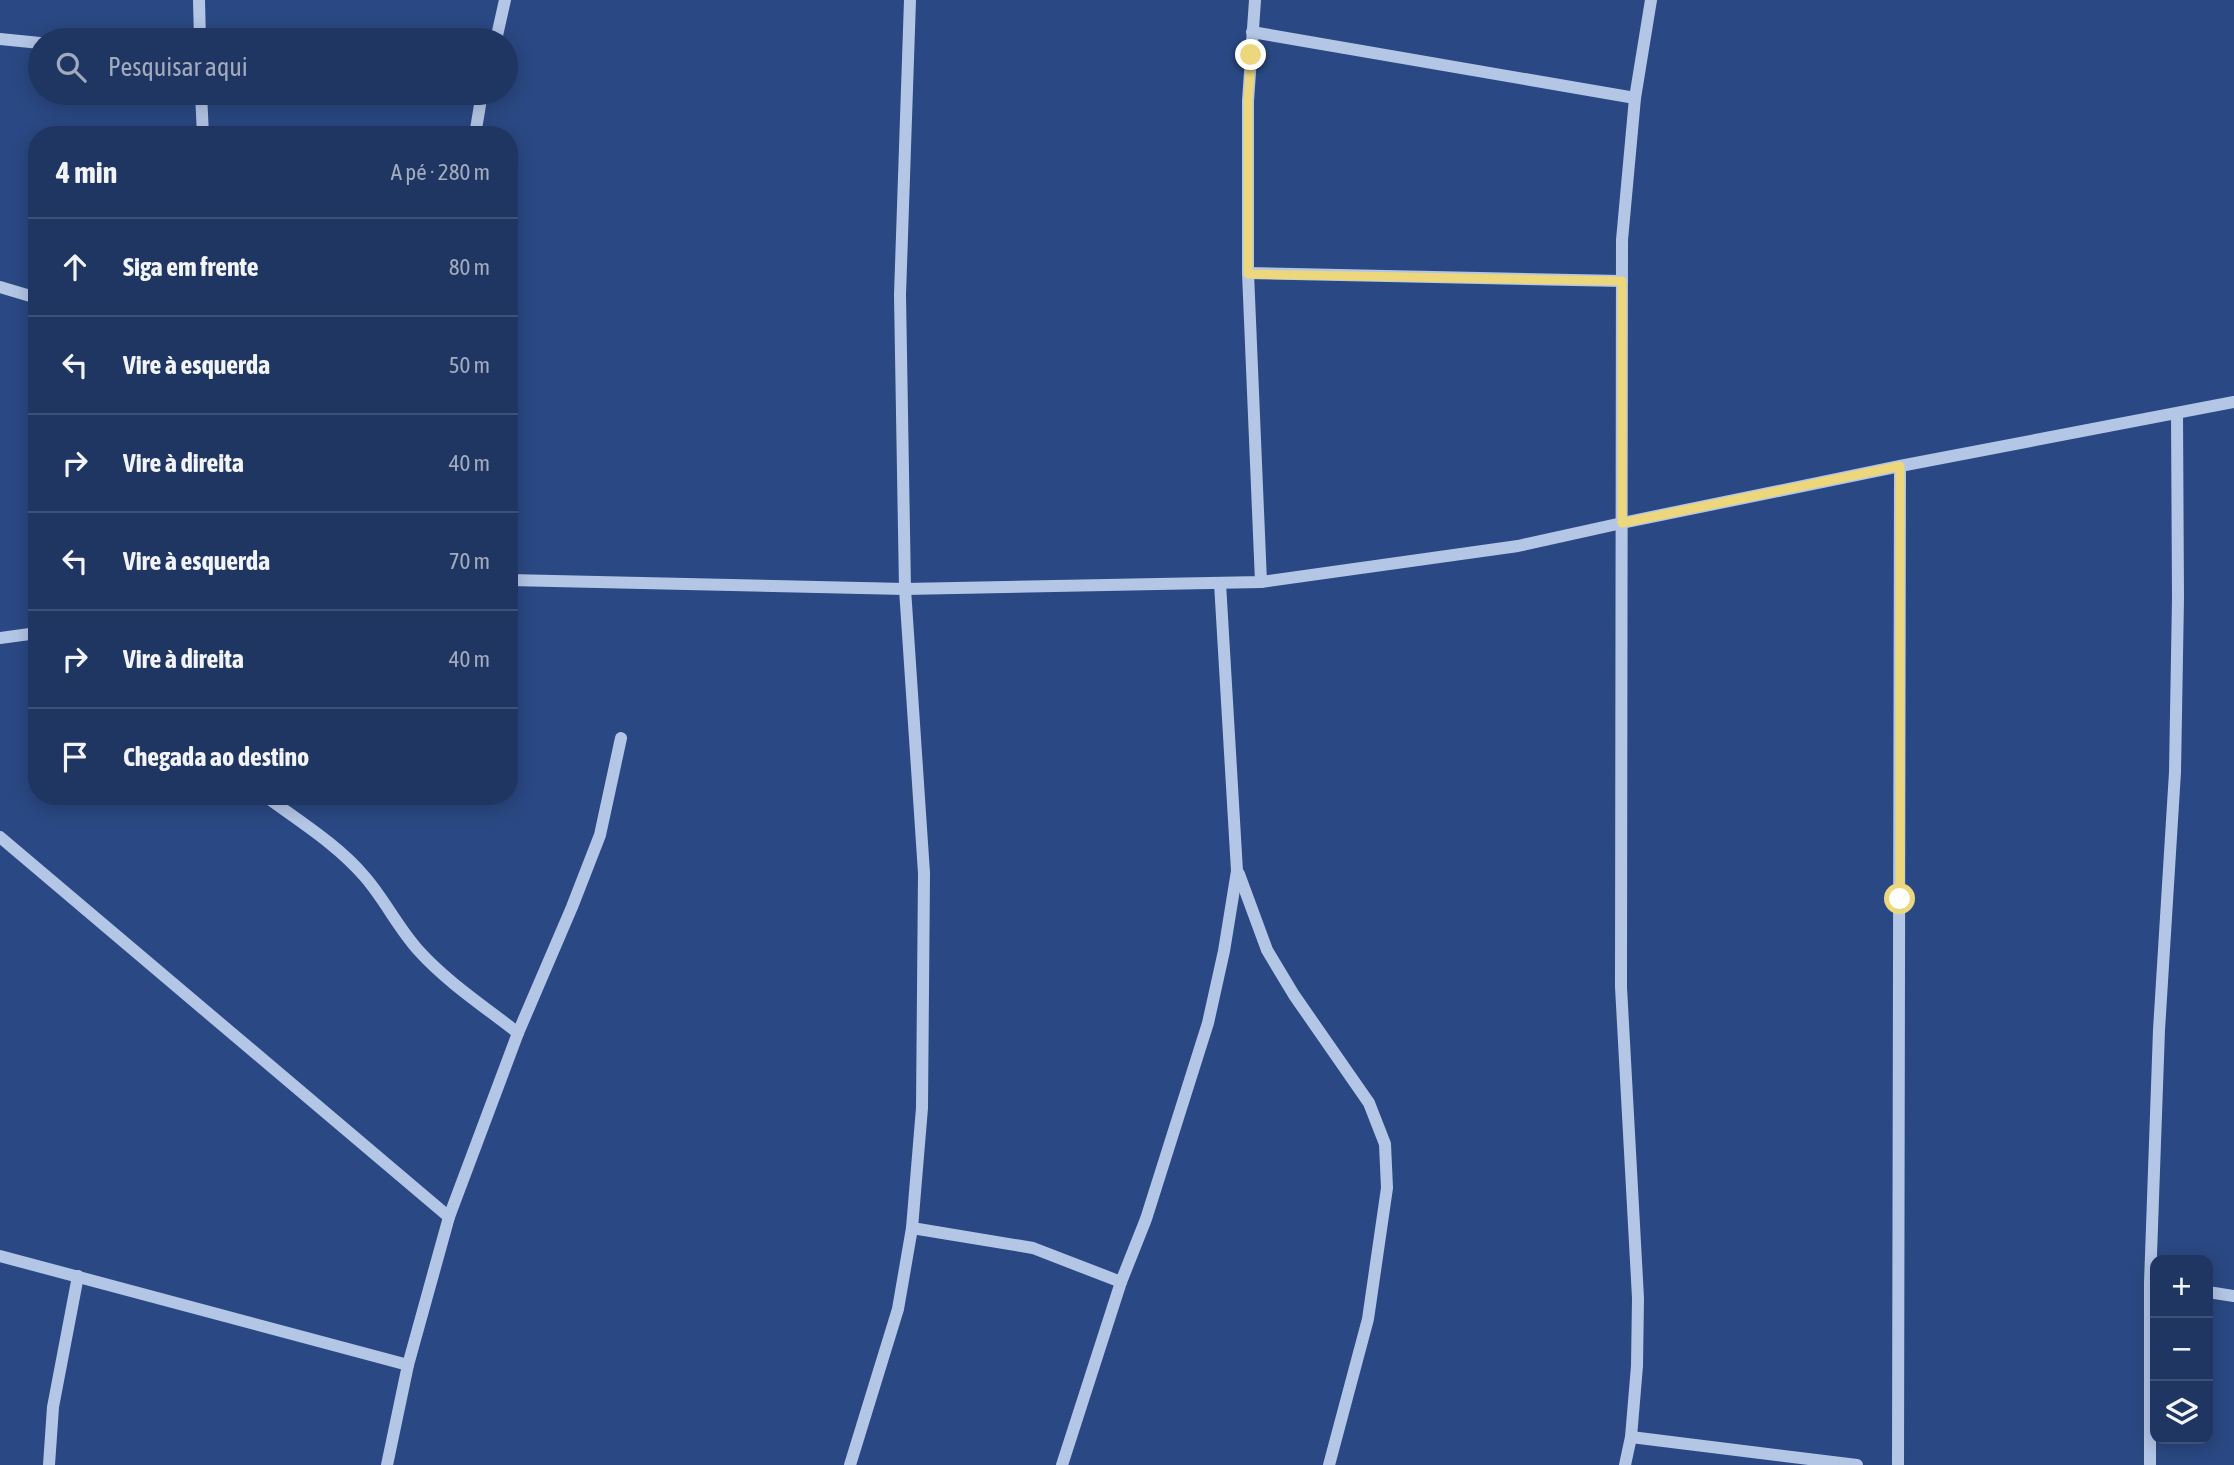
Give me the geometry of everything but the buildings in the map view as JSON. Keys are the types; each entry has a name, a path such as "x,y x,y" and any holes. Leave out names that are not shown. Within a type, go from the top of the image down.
{"street":[{"path":"199,0 200,28"},
{"path":"499,28 505,0"},
{"path":"850,1465 898,1309 912,1228 922,1108 924,873 905,589 900,295 910,0"},
{"path":"1255,0 1248,101 1248,274 1261,582"},
{"path":"1625,1465 1631,1437 1637,1366 1638,1298 1621,987 1622,240 1635,98 1651,0"},
{"path":"1252,32 1635,98"},
{"path":"0,39 28,42"},
{"path":"202,105 203,126"},
{"path":"476,126 480,105"},
{"path":"1248,274 1622,281"},
{"path":"0,287 28,295"},
{"path":"518,580 905,589 1261,582 1518,546 1900,466 2234,402"},
{"path":"2154,1255 2159,1030 2175,772 2177,414"},
{"path":"1898,1465 1900,466"},
{"path":"1062,1465 1209,1023 1224,951 1237,871 1220,583"},
{"path":"0,638 28,634"},
{"path":"387,1465 408,1365 449,1217 518,1033 600,835 621,738"},
{"path":"277,805 323,839 363,874 380,894 417,949 433,965 518,1033"},
{"path":"0,837 449,1217"},
{"path":"1237,871 1267,950 1294,995 1369,1103 1385,1144 1387,1188 1368,1319 1329,1465"},
{"path":"912,1228 1033,1248 1121,1282"},
{"path":"0,1256 408,1365"},
{"path":"49,1465 52,1407 78,1276"},
{"path":"2213,1293 2234,1296"},
{"path":"2150,1465 2152,1318"},
{"path":"1631,1437 1857,1465"}],"route":[{"path":"1251,55 1248,101 1248,274 1622,281 1622,523 1900,466 1900,899"}]}
